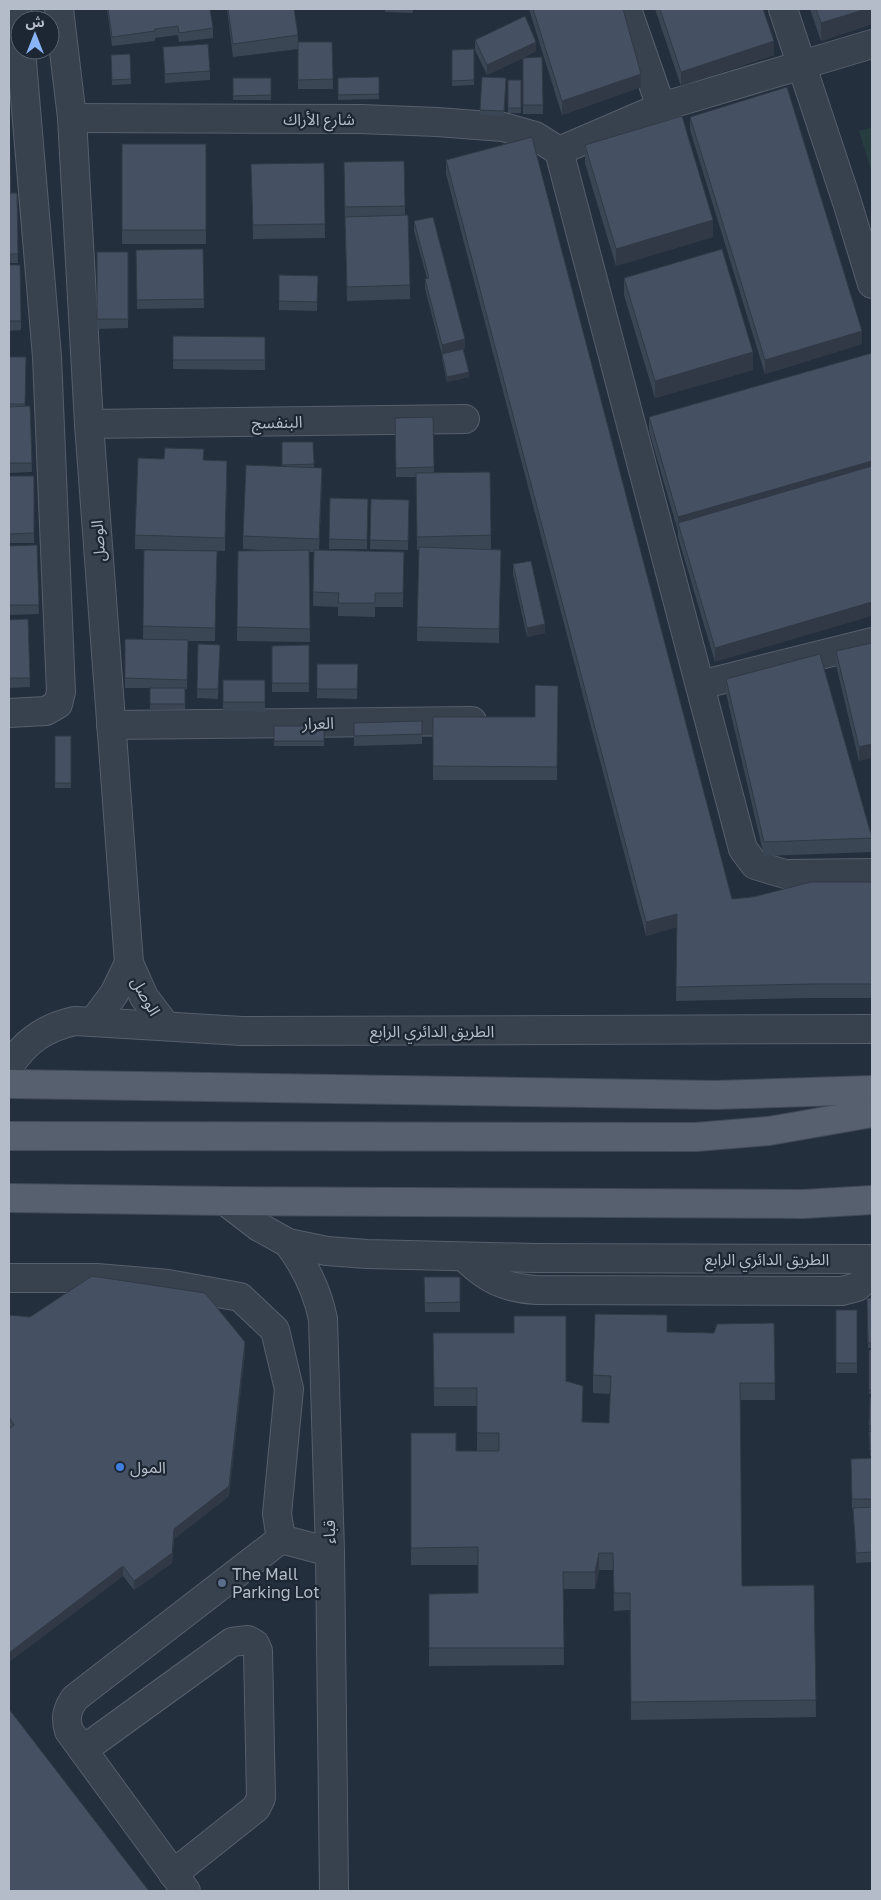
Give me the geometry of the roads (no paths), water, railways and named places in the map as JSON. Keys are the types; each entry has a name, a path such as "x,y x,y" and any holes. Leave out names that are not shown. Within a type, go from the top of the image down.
{"main road":[{"path":"9,1084 715,1095 872,1090"},
{"path":"9,1136 696,1137 769,1131 872,1113"},
{"path":"9,1198 804,1204 872,1200"}],"street":[{"name":"الوصل","path":"59,9 72,118 89,424 129,963 144,997 166,1026"},
{"path":"627,9 662,107"},
{"path":"783,9 872,284"},
{"path":"872,44 662,107 559,151 642,424 700,685 743,849 755,865 785,874 872,873"},
{"path":"9,713 46,711 58,704 61,692 47,357 22,60"},
{"name":"شارع الأراك","path":"72,118 361,119 446,123 503,127 535,136 559,151"},
{"path":"18,359 47,357"},
{"name":"البنفسج","path":"89,424 465,419"},
{"path":"700,685 872,642"},
{"name":"العرار","path":"111,726 495,720"},
{"name":"الوصل","path":"93,1022 114,994 129,963"},
{"name":"الطريق الدائري الرابع","path":"9,1067 28,1043 42,1032 58,1025 75,1021 242,1031 872,1029"},
{"name":"الطريق الدائري الرابع","path":"225,1201 259,1227 288,1243 328,1251 464,1257 872,1259"},
{"name":"قباء","path":"288,1243 309,1274 318,1296 323,1319 330,1552 334,1891"},
{"path":"464,1257 479,1271 492,1279 506,1285 536,1290 842,1291 857,1287 872,1273"},
{"path":"9,1278 97,1278 159,1283 240,1297 275,1330 289,1389 278,1514 281,1539"},
{"path":"281,1539 330,1552"},
{"path":"83,1750 232,1642 248,1640 255,1644 258,1651 261,1798 256,1808 179,1882 69,1731 67,1714 75,1698 281,1539"}],"place":[{"name":"المول","path":"120,1467"},
{"name":"The Mall Parking Lot","path":"222,1583"}]}
